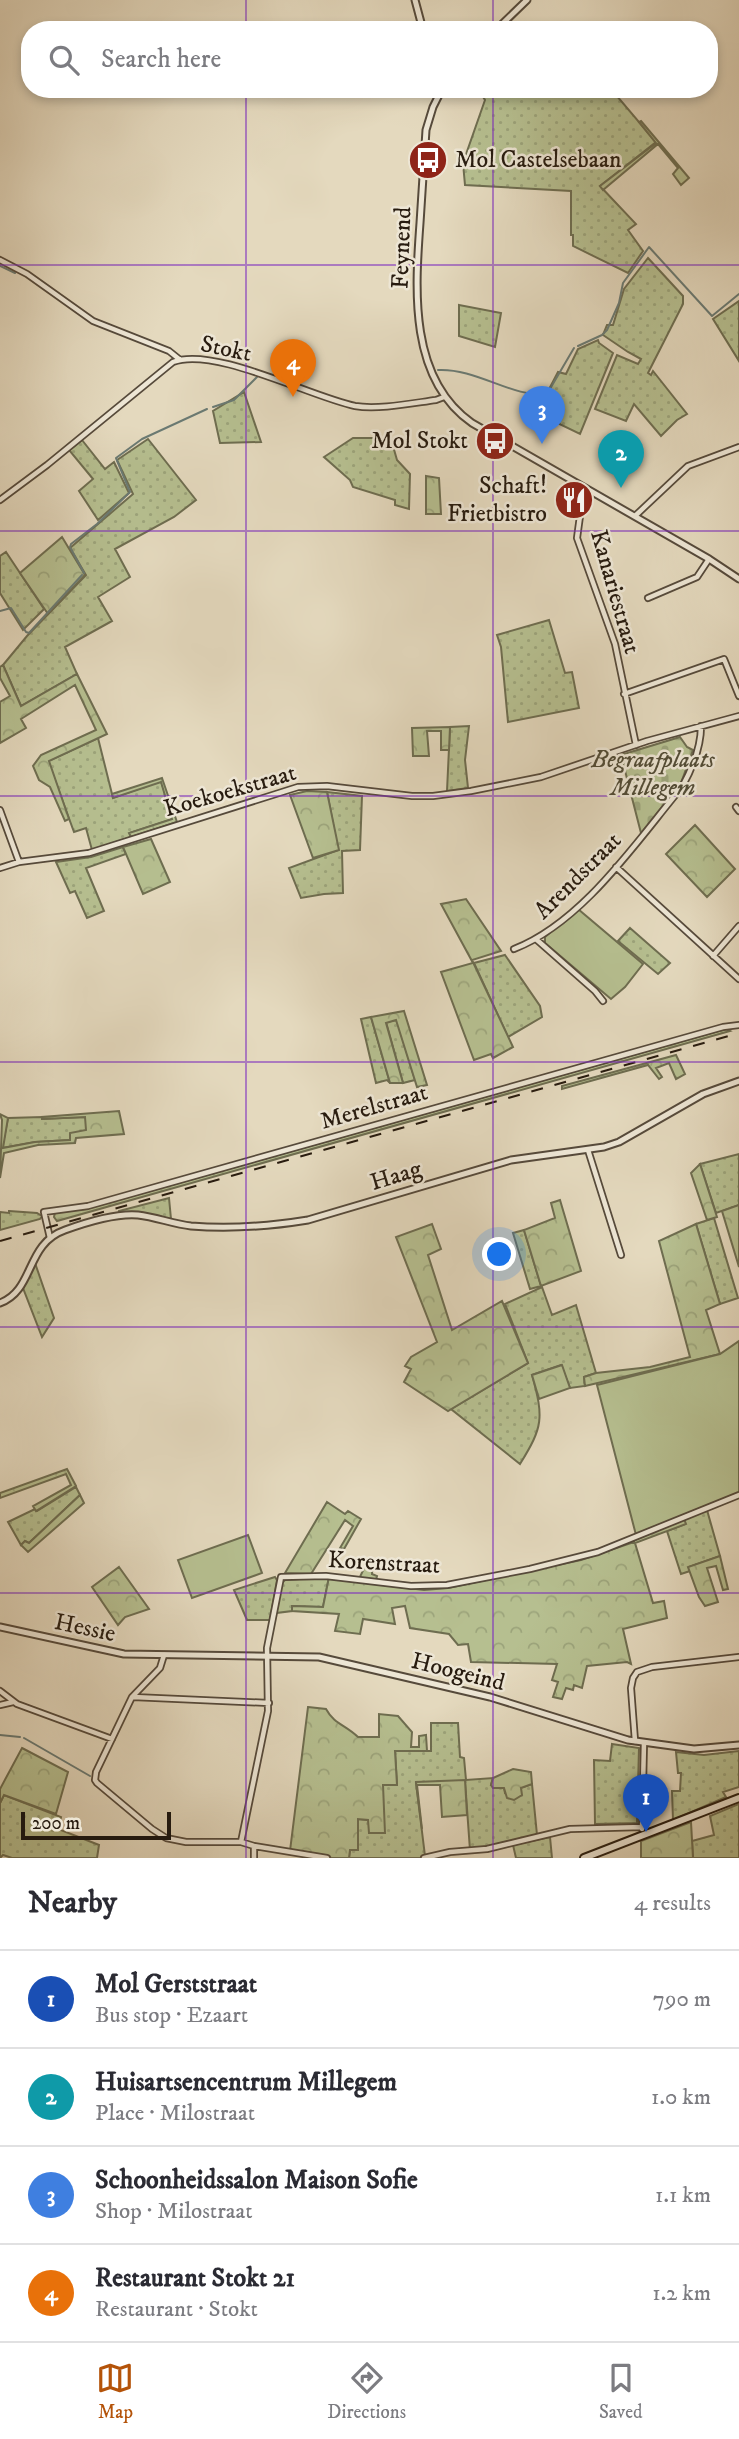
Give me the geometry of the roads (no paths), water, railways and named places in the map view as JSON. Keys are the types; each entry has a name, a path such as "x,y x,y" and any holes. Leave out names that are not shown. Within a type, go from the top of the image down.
{"main road":[{"path":"584,1858 643,1831 739,1798"}],"street":[{"path":"415,0 421,21"},
{"path":"505,21 527,0"},
{"name":"Feynend","path":"438,98 426,130 416,275 419,319 430,369 444,397"},
{"path":"0,260 27,274 93,321 169,351 180,360"},
{"name":"Stokt","path":"0,500 173,362 180,360 198,359 231,366 360,407 444,397"},
{"path":"444,397 472,423 709,559 739,579"},
{"path":"635,516 688,466 739,447"},
{"name":"Kanariestraat","path":"592,492 580,516 577,538 615,644 636,745"},
{"path":"649,598 697,577 709,559"},
{"path":"624,694 724,659 739,696"},
{"name":"Koekoekstraat","path":"0,868 19,862 89,853 298,787 327,786 433,796 541,777 636,745 739,716"},
{"name":"Arendstraat","path":"514,949 537,940 582,902 616,867 682,787 701,736 701,726"},
{"path":"0,810 19,862"},
{"path":"616,867 739,979"},
{"path":"713,956 739,926"},
{"name":"Arendstraat","path":"537,940 595,991 603,1002"},
{"name":"Merelstraat","path":"50,1238 44,1212 88,1206 723,1027 739,1026"},
{"name":"Haag","path":"50,1238 65,1230 122,1215 190,1226 291,1223 325,1216 511,1160 587,1150 619,1142 703,1094 739,1081"},
{"path":"587,1150 621,1255"},
{"path":"0,1303 17,1292 36,1252 50,1238"},
{"name":"Korenstraat","path":"241,1842 269,1703 267,1648 281,1577 326,1576 394,1584 447,1585 530,1569 597,1552 739,1495"},
{"name":"Hessie","path":"0,1627 116,1653 164,1655"},
{"path":"164,1655 159,1668 132,1697 95,1780 166,1838 186,1842 241,1842 327,1858"},
{"name":"Hoogeind","path":"164,1655 309,1656 350,1663 490,1697 604,1734 644,1743 694,1749 739,1745"},
{"path":"635,1741 631,1688 637,1672 652,1667 739,1657"},
{"path":"0,1691 13,1702 112,1739"},
{"path":"132,1697 269,1703"},
{"path":"0,1705 13,1702"},
{"path":"424,1858 450,1852 486,1849 570,1829 643,1831 644,1743"},
{"path":"254,1846 254,1858"}],"waterway":[{"path":"578,346 607,330 619,303 623,283 649,247 712,316 739,294"},
{"path":"0,266 15,273"},
{"path":"438,370 467,373 521,392 547,394 574,348"},
{"path":"213,407 234,400 257,377"},
{"path":"84,573 70,547 71,544 97,524 130,492 116,458 142,439 207,409"},
{"path":"0,611 11,608 29,633 82,575"},
{"path":"0,1735 20,1737"},
{"path":"24,1738 90,1776"}],"railway":[{"path":"0,1241 739,1033"}],"place":[{"name":"Mol Castelsebaan","path":"428,160"},
{"name":"Restaurant Stokt 21","path":"293,397"},
{"name":"Mol Stokt","path":"495,441"},
{"name":"Schoonheidssalon Maison Sofie","path":"542,444"},
{"name":"Huisartsencentrum Millegem","path":"621,488"},
{"name":"Schaft! Frietbistro","path":"574,500"},
{"name":"Mol Gerststraat","path":"646,1832"}],"park label":[{"name":"Begraafplaats Millegem","path":"653,774"}]}
